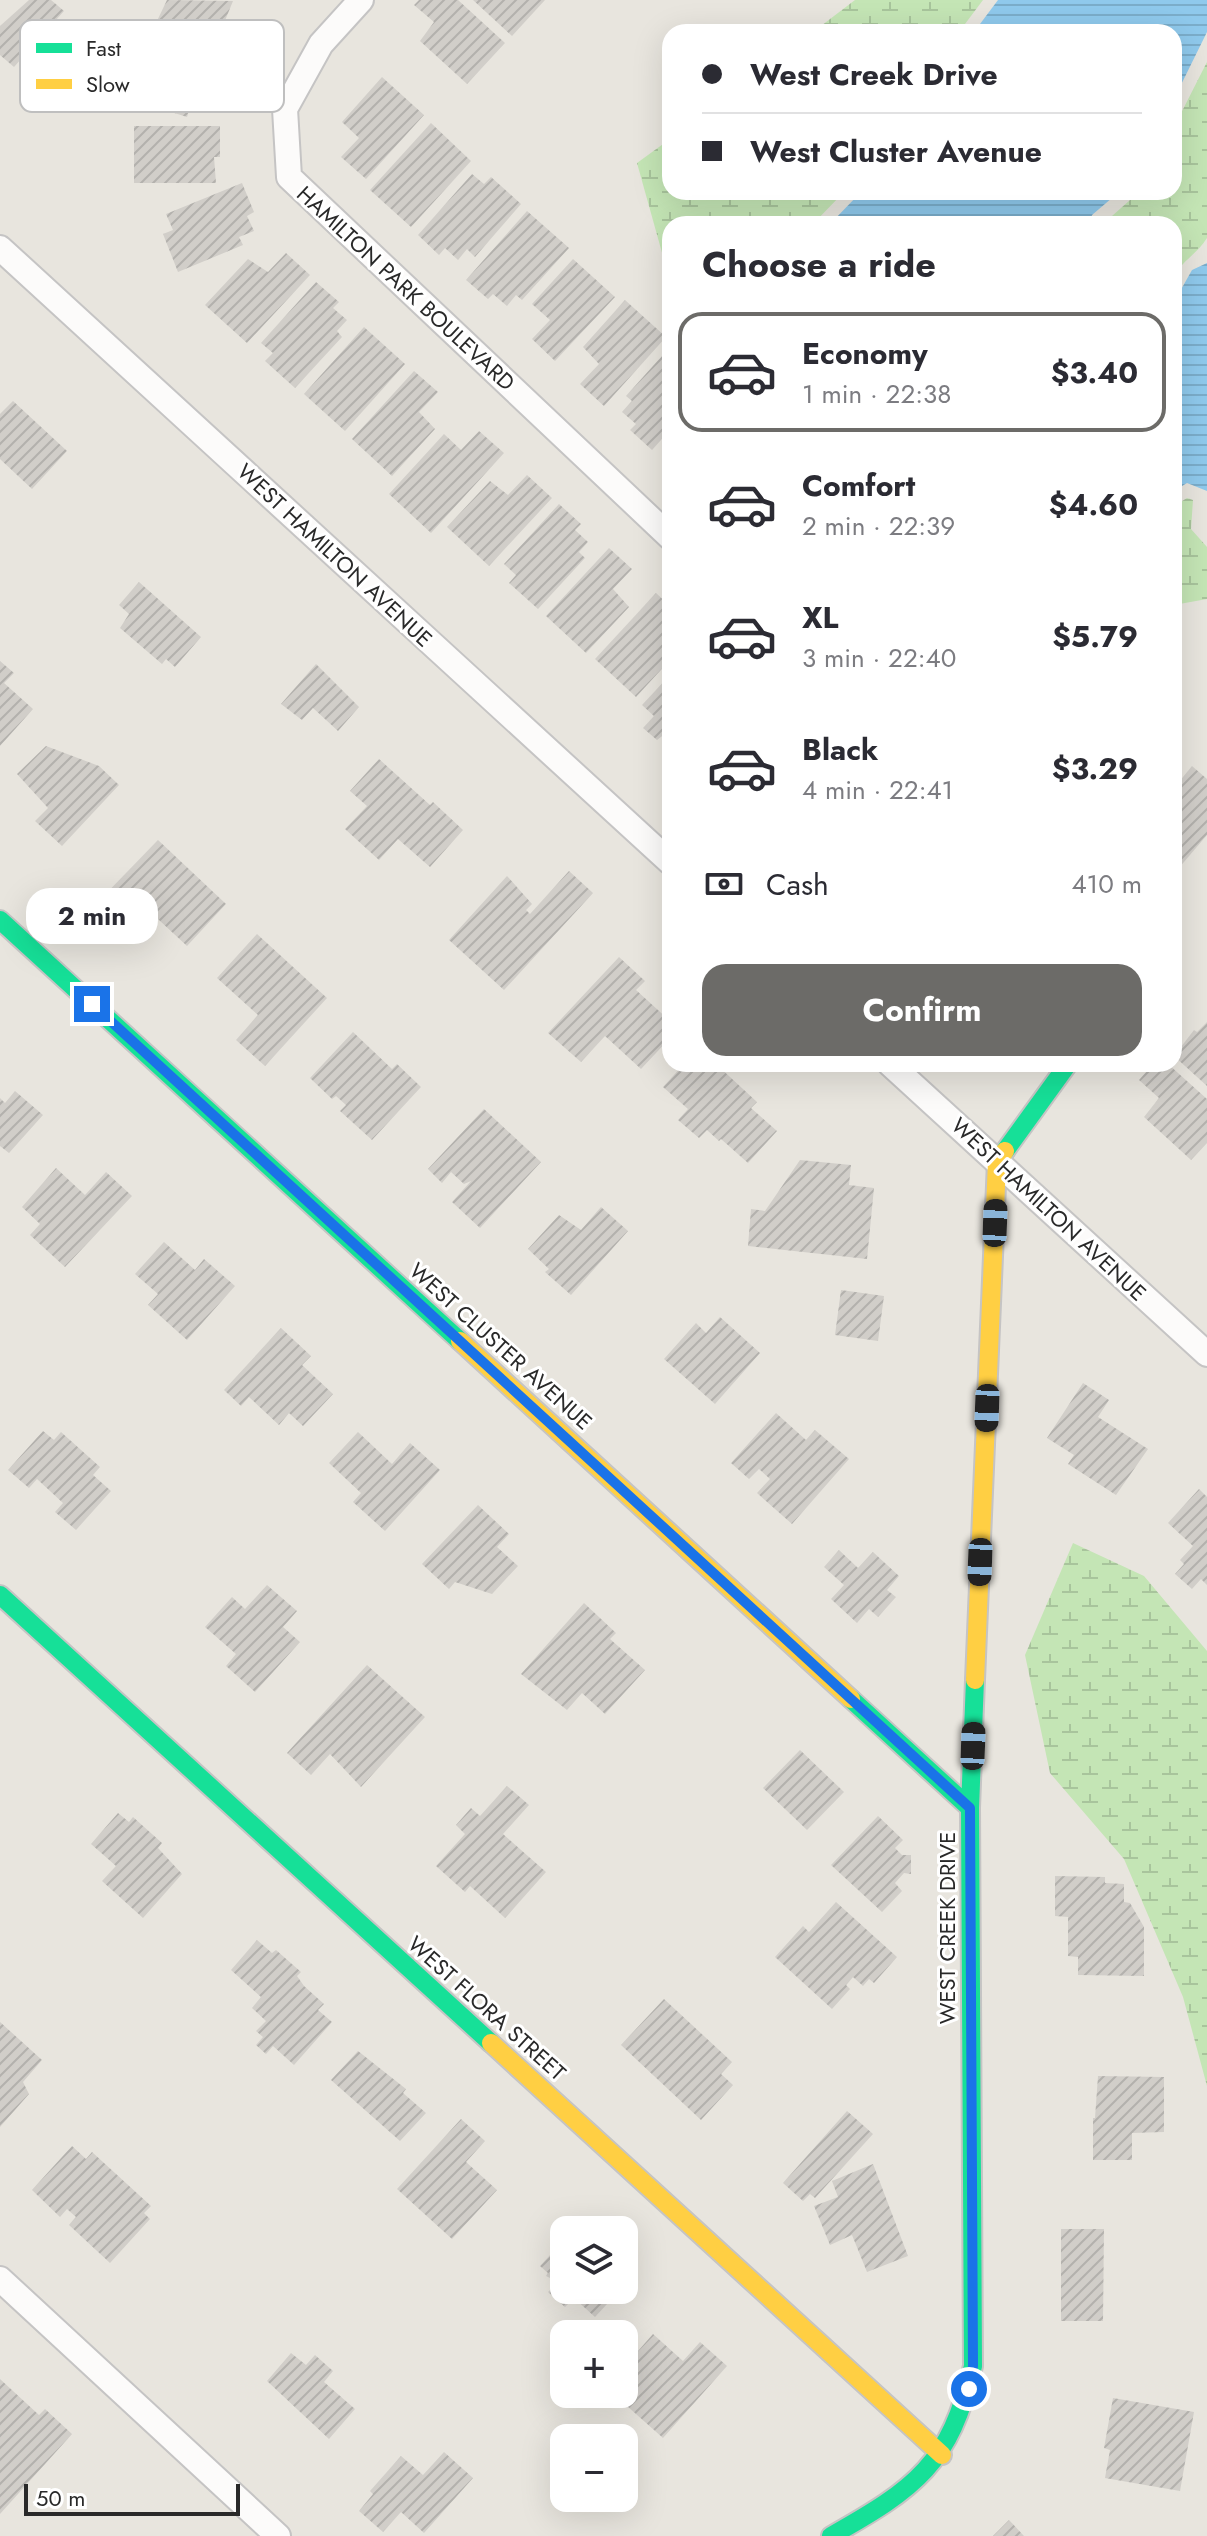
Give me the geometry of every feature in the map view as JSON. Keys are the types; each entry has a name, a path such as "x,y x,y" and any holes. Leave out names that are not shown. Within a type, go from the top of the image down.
{"street":[{"name":"HAMILTON PARK BOULEVARD","path":"361,0 321,44 285,109 289,177 662,529"},
{"name":"WEST HAMILTON AVENUE","path":"0,248 662,855"},
{"name":"WEST CLUSTER AVENUE","path":"0,920 970,1808"},
{"name":"WEST HAMILTON AVENUE","path":"899,1072 1207,1354"},
{"path":"997,1162 1062,1072"},
{"name":"WEST CREEK DRIVE","path":"831,2536 892,2502 942,2455 964,2411 973,2366 970,1808 997,1162"},
{"name":"WEST FLORA STREET","path":"0,1595 942,2455"},
{"path":"0,2279 278,2536"}],"green space":[{"path":"855,0 983,0 965,24 824,24"},
{"path":"1207,62 1207,238 1182,266 1182,216 1112,216 1130,200 1182,200 1182,111"},
{"path":"662,145 662,200 836,200 821,216 662,216 662,253 637,163"},
{"path":"1187,498 1193,500 1191,529 1207,547 1207,599 1182,604 1182,501"},
{"path":"1073,1543 1144,1576 1207,1651 1207,2086 1183,1997 1124,1859 1050,1773 1025,1655"}],"water":[{"path":"998,0 1207,0 1207,32 1182,83 1182,24 980,24"},
{"path":"853,200 1110,200 1092,216 838,216"},
{"path":"1207,263 1207,491 1187,483 1182,486 1182,288 1192,270"}],"building":[{"path":"29,0 51,0 64,11 56,20 20,20 20,60 14,67 0,55 0,26"},
{"path":"167,0 233,1 225,20 157,20"},
{"path":"419,0 458,0 505,43 467,84 420,41 434,22 414,5"},
{"path":"473,0 545,0 512,36"},
{"path":"382,77 424,115 366,179 341,157 359,138 342,122"},
{"path":"171,112 189,112 187,117"},
{"path":"431,123 471,161 411,227 370,190"},
{"path":"134,126 220,126 220,157 214,157 216,183 134,183"},
{"path":"472,174 484,184 491,177 521,204 475,257 467,249 458,260 445,248 439,255 418,235"},
{"path":"242,183 254,212 247,216 254,231 239,237 243,245 178,272 163,234 173,230 166,214"},
{"path":"527,211 569,248 522,300 516,295 507,306 493,294 488,299 466,280"},
{"path":"286,253 310,275 247,343 205,305 248,259 268,272"},
{"path":"573,259 615,297 555,361 532,339 550,320 532,304"},
{"path":"316,282 339,302 333,308 347,320 337,331 342,337 295,388 265,361 273,353 261,343"},
{"path":"625,300 662,333 662,341 604,406 580,384 599,364 583,347"},
{"path":"364,327 405,364 345,431 304,394"},
{"path":"662,356 662,439 652,450 630,430 636,424 622,412 632,401 626,396"},
{"path":"414,371 438,392 419,412 435,429 392,476 352,439"},
{"path":"13,401 67,451 32,489 0,459 0,414"},
{"path":"479,431 504,453 431,533 389,494 444,434 461,450"},
{"path":"527,475 552,498 489,566 447,527 490,481 508,495"},
{"path":"559,504 581,524 575,530 588,542 579,552 585,558 538,609 509,583 516,575 504,564"},
{"path":"609,548 632,569 613,589 629,607 586,653 546,616"},
{"path":"139,582 201,637 175,667 166,659 162,664 120,628 129,614 119,605"},
{"path":"656,593 662,599 662,669 636,697 595,659"},
{"path":"0,661 14,673 4,683 33,709 0,746"},
{"path":"316,664 359,707 338,731 313,708 302,720 281,704"},
{"path":"662,684 662,736 657,740 643,728 654,716 642,705"},
{"path":"46,746 99,766 119,785 62,846 35,821 48,808 17,774"},
{"path":"379,759 463,830 430,867 398,839 379,860 345,829 367,806 350,791"},
{"path":"1192,766 1207,779 1207,835 1182,864 1182,778"},
{"path":"158,840 226,904 187,946 145,907 121,932 94,906"},
{"path":"569,871 593,893 504,990 449,940 507,876 532,904 526,910 530,914"},
{"path":"257,934 327,998 265,1066 236,1040 258,1015 217,978"},
{"path":"619,957 645,981 636,990 662,1014 662,1047 641,1069 605,1036 581,1062 548,1033"},
{"path":"1207,1022 1207,1086 1182,1063 1182,1046 1194,1030 1197,1032"},
{"path":"353,1032 392,1069 397,1064 421,1087 372,1140 340,1111 346,1105 336,1096 332,1099 310,1078"},
{"path":"677,1072 725,1072 757,1102 751,1108 777,1131 748,1163 707,1130 699,1138 678,1120 688,1109 663,1087"},
{"path":"1146,1072 1177,1072 1207,1099 1207,1143 1191,1160 1144,1117 1159,1098 1139,1080"},
{"path":"15,1091 43,1115 9,1153 0,1146 0,1098 5,1103"},
{"path":"484,1109 541,1162 480,1228 452,1202 471,1181 464,1184 451,1172 442,1183 428,1169"},
{"path":"800,1160 851,1165 849,1185 874,1188 867,1259 748,1246 751,1209 765,1211"},
{"path":"56,1168 85,1195 106,1172 132,1196 65,1267 30,1235 40,1224 22,1207"},
{"path":"601,1207 628,1231 571,1295 545,1272 549,1269 528,1249 559,1215 581,1230"},
{"path":"164,1242 195,1270 204,1259 235,1286 187,1340 148,1305 158,1294 135,1274"},
{"path":"841,1290 884,1296 878,1341 835,1335"},
{"path":"720,1317 760,1353 715,1404 664,1359 696,1323 706,1333"},
{"path":"281,1328 311,1356 302,1365 333,1394 303,1426 289,1413 279,1425 249,1397 241,1406 224,1390"},
{"path":"1083,1383 1109,1400 1098,1417 1148,1449 1116,1495 1068,1464 1074,1455 1047,1438"},
{"path":"776,1413 806,1440 815,1430 849,1459 792,1524 757,1493 770,1479 759,1469 749,1479 731,1463"},
{"path":"43,1431 54,1440 61,1432 100,1467 93,1475 111,1491 76,1530 55,1512 63,1503 37,1479 29,1488 8,1470"},
{"path":"358,1432 392,1464 410,1443 440,1470 385,1531 353,1502 361,1493 329,1463"},
{"path":"1199,1489 1207,1497 1207,1585 1201,1579 1192,1589 1175,1574 1184,1564 1180,1560 1193,1546 1168,1523"},
{"path":"478,1505 509,1534 497,1547 518,1566 492,1594 455,1582 449,1589 422,1564"},
{"path":"839,1550 858,1568 873,1552 899,1576 887,1590 896,1597 878,1617 869,1609 857,1623 831,1599 844,1585 824,1567"},
{"path":"267,1585 297,1611 283,1627 300,1642 255,1692 226,1666 236,1654 205,1627 232,1597 245,1609"},
{"path":"584,1603 616,1633 610,1639 645,1670 605,1714 582,1693 567,1710 521,1674"},
{"path":"367,1665 425,1717 361,1787 330,1754 311,1775 287,1753"},
{"path":"800,1750 844,1792 807,1830 763,1788"},
{"path":"507,1786 529,1805 503,1834 546,1872 505,1918 470,1886 465,1892 436,1866 465,1834 456,1825 471,1808 480,1816"},
{"path":"118,1813 129,1822 133,1817 162,1843 158,1848 182,1874 143,1918 102,1881 116,1866 91,1844"},
{"path":"878,1816 903,1840 895,1848 902,1855 911,1855 911,1874 904,1873 895,1883 902,1891 882,1912 831,1865"},
{"path":"1055,1876 1105,1877 1105,1883 1124,1884 1124,1902 1130,1903 1144,1927 1144,1976 1078,1975 1078,1957 1068,1956 1068,1917 1055,1916"},
{"path":"836,1902 897,1957 874,1983 869,1979 863,1986 853,1977 846,1985 850,1989 832,2009 775,1957 803,1926 809,1932"},
{"path":"257,1940 272,1953 276,1950 301,1972 297,1976 304,1986 324,2004 318,2010 332,2022 294,2065 273,2046 266,2054 256,2045 263,2037 256,2031 266,2021 252,2008 261,1997 231,1970"},
{"path":"664,1999 732,2062 721,2074 733,2085 701,2120 621,2045"},
{"path":"0,2022 42,2060 23,2082 29,2094 0,2127"},
{"path":"358,2051 406,2089 403,2093 426,2113 400,2141 331,2080"},
{"path":"1098,2076 1164,2077 1164,2132 1132,2133 1132,2160 1093,2160 1093,2118"},
{"path":"847,2111 873,2134 815,2198 810,2194 803,2201 783,2183"},
{"path":"461,2119 485,2141 466,2162 497,2190 452,2239 397,2189"},
{"path":"72,2146 86,2159 92,2152 151,2206 144,2213 150,2219 110,2263 69,2225 76,2217 67,2209 60,2217 32,2190"},
{"path":"873,2164 908,2256 867,2272 852,2235 830,2245 814,2206 838,2197 832,2181"},
{"path":"1061,2229 1104,2229 1103,2321 1061,2321"},
{"path":"550,2255 550,2278 546,2276 548,2273 540,2266"},
{"path":"581,2304 607,2304 595,2317"},
{"path":"653,2334 683,2361 700,2342 727,2366 663,2438 629,2408 638,2408 638,2351"},
{"path":"291,2353 306,2365 315,2355 333,2371 324,2382 355,2409 329,2439 267,2381"},
{"path":"0,2379 39,2415 45,2409 72,2434 0,2514"},
{"path":"1113,2398 1194,2412 1180,2491 1105,2478 1110,2450 1104,2448"},
{"path":"444,2452 473,2478 424,2533 401,2512 383,2532 359,2511 373,2494 370,2491 401,2456 423,2475"},
{"path":"1009,2520 1024,2536 993,2536"}],"traffic: fast":[{"path":"0,920 460,1341"},
{"path":"1005,1151 1062,1072"},
{"path":"0,1595 491,2043"},
{"path":"831,2536 886,2503 925,2470 953,2427 973,2366 970,1808 975,1680"},
{"path":"851,1699 970,1808"}],"traffic: slow":[{"path":"975,1680 997,1162 1005,1151"},
{"path":"460,1341 851,1699"},
{"path":"491,2043 942,2455"}],"route":[{"path":"92,1004 970,1808 973,2366 969,2389"}]}
